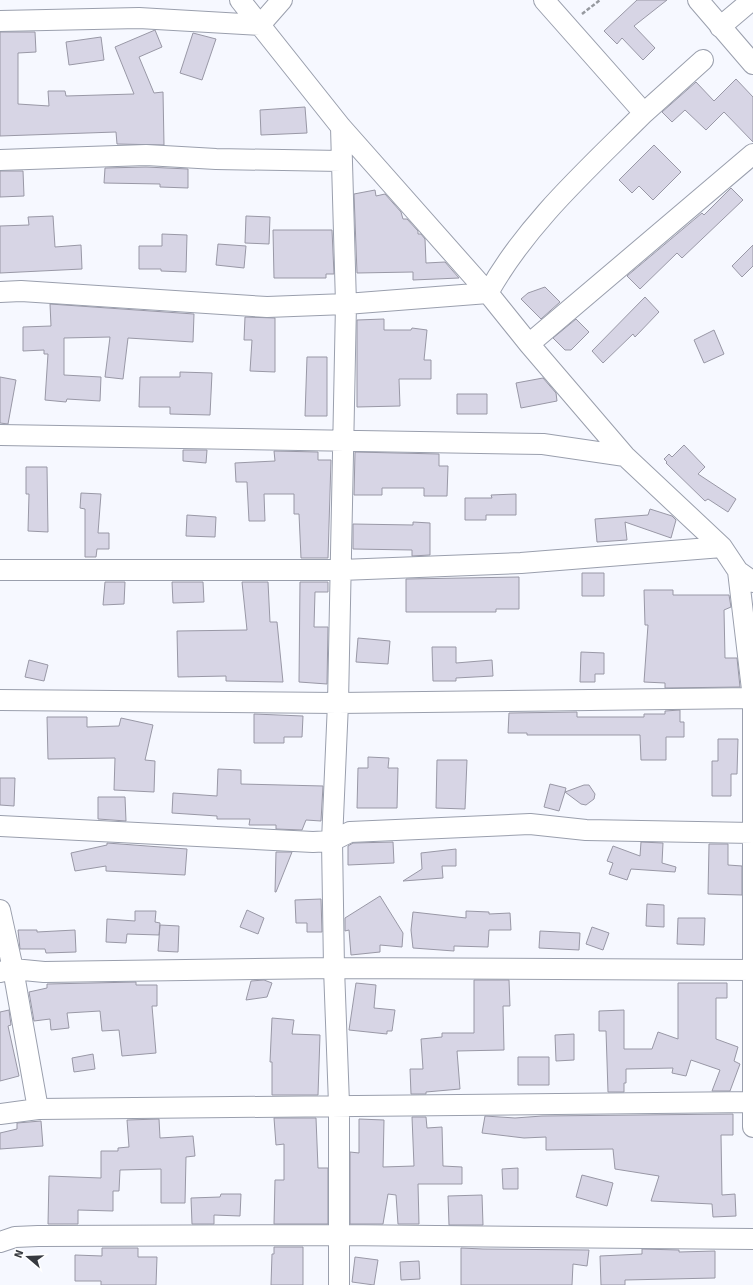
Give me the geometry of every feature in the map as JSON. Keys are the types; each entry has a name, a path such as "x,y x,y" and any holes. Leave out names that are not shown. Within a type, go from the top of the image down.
{"street":[{"path":"0,700 338,703 753,698 746,577 722,547 625,456 529,344 488,292 341,127 240,0"},
{"path":"260,25 282,0"},
{"path":"544,0 644,113"},
{"path":"698,0 753,64"},
{"path":"720,27 752,0"},
{"path":"0,21 139,18 260,25"},
{"path":"488,292 503,265 540,219 644,113 704,60"},
{"path":"339,1285 339,1104 334,968 332,841 338,703 342,441 346,304 341,127"},
{"path":"529,344 753,154"},
{"path":"0,160 146,155 216,159 341,161"},
{"path":"0,292 21,291 267,307 346,304 488,292"},
{"path":"574,449 594,420"},
{"path":"0,435 543,444 625,456"},
{"path":"0,570 341,570 521,563 722,547"},
{"path":"753,706 753,1127"},
{"path":"0,826 314,842 332,841 350,832 530,824 586,830 752,833"},
{"path":"0,910 7,971 38,1108"},
{"path":"7,971 44,972 334,968 753,970"},
{"path":"0,1114 38,1108 339,1104 753,1102"},
{"path":"0,1242 15,1237 38,1236 339,1235 753,1239"}],"building":[{"path":"637,0 667,0 634,26 655,48 643,60 622,38 617,44 604,31"},
{"path":"155,30 162,47 139,57 154,93 163,92 164,145 117,144 116,132 0,136 0,32 35,32 36,52 18,53 18,104 49,106 48,91 65,91 66,96 134,94 115,47"},
{"path":"193,33 216,39 202,80 180,73"},
{"path":"101,37 104,60 69,65 66,42"},
{"path":"736,79 753,97 753,142 724,112 706,130 685,110 672,122 662,112 696,82 714,101"},
{"path":"305,107 307,133 261,135 260,110"},
{"path":"654,145 681,172 653,200 639,186 632,193 619,180"},
{"path":"146,167 188,169 188,188 160,187 160,184 104,183 105,168"},
{"path":"0,171 23,171 24,196 0,197"},
{"path":"731,188 743,200 682,258 677,253 640,289 627,276 702,213 704,215"},
{"path":"375,190 376,196 385,194 401,212 403,219 407,219 418,231 418,234 421,234 425,239 426,263 445,262 459,278 413,280 413,272 357,273 354,194"},
{"path":"53,216 55,247 81,245 82,269 0,273 0,226 29,225 28,217"},
{"path":"246,216 270,217 269,244 245,243"},
{"path":"273,230 332,230 334,274 326,274 326,278 274,278"},
{"path":"162,234 187,235 186,272 161,271 161,269 139,269 139,246 162,246"},
{"path":"218,244 246,246 244,268 216,265"},
{"path":"753,245 753,266 742,277 732,266"},
{"path":"545,287 560,302 541,319 521,299 528,293"},
{"path":"645,297 659,312 635,337 633,334 603,363 592,351"},
{"path":"50,304 194,314 193,342 128,338 123,379 105,377 110,337 64,338 64,375 101,377 100,401 67,399 66,402 45,400 48,354 44,354 44,350 23,351 23,327 51,326"},
{"path":"245,317 275,318 275,372 250,371 252,340 244,340"},
{"path":"384,319 384,330 411,330 412,328 427,330 424,360 431,360 431,379 399,379 400,406 357,407 357,320"},
{"path":"576,319 589,332 571,350 565,350 553,338"},
{"path":"714,330 724,354 704,363 694,340"},
{"path":"307,357 327,357 327,416 305,416"},
{"path":"180,372 212,373 210,415 170,414 170,407 139,407 140,377 180,377"},
{"path":"0,377 16,380 8,424 0,423"},
{"path":"543,378 556,393 557,401 521,408 516,383"},
{"path":"457,394 487,394 487,414 457,414"},
{"path":"684,445 705,467 698,474 736,499 728,512 708,499 705,501 666,463 667,462 664,459 669,454 672,457"},
{"path":"183,450 207,450 206,463 183,461"},
{"path":"274,451 318,452 318,460 331,460 328,558 301,558 299,514 294,514 294,494 264,494 265,521 249,521 247,482 236,482 235,463 275,461"},
{"path":"355,452 439,454 439,466 448,466 447,496 424,496 424,488 382,488 382,495 354,495"},
{"path":"26,467 47,467 48,532 28,531 29,494 26,494"},
{"path":"81,493 101,494 98,533 109,533 109,549 97,549 96,557 85,557 85,509 80,508"},
{"path":"516,494 516,515 486,515 486,520 465,520 465,498 492,498 491,495"},
{"path":"650,509 672,516 676,520 671,538 625,522 627,540 597,542 595,519 648,515"},
{"path":"187,515 216,517 215,537 186,536"},
{"path":"413,522 430,523 430,555 412,556 412,550 353,549 353,524 413,525"},
{"path":"582,573 604,573 604,596 582,596"},
{"path":"519,577 519,609 496,609 496,612 406,612 406,579"},
{"path":"105,582 125,582 124,604 103,605"},
{"path":"172,582 203,582 204,602 173,603"},
{"path":"242,582 268,582 270,622 277,622 283,682 226,681 226,676 178,677 177,631 247,630"},
{"path":"300,582 328,582 328,592 315,592 314,627 328,627 327,684 299,682"},
{"path":"644,590 673,590 673,595 729,595 731,607 724,610 725,658 737,658 740,687 665,688 665,683 644,682 648,625 645,625"},
{"path":"358,638 390,641 388,664 356,662"},
{"path":"432,647 456,647 456,663 492,660 493,676 456,678 456,681 433,681"},
{"path":"581,652 604,653 604,674 595,674 595,682 580,682"},
{"path":"29,660 48,665 44,681 25,677"},
{"path":"680,710 680,722 684,722 684,737 666,737 666,760 641,760 640,735 527,735 527,733 508,733 509,713 577,712 577,717 644,717 644,714 665,714 665,711"},
{"path":"254,714 303,716 302,737 284,737 284,743 254,743"},
{"path":"47,717 87,717 87,727 119,726 121,718 153,725 145,760 155,761 154,792 114,790 115,758 48,759"},
{"path":"718,739 738,739 737,774 731,774 731,796 712,796 712,761 718,761"},
{"path":"368,757 389,758 388,768 398,768 397,808 357,808 358,768 368,768"},
{"path":"437,760 467,760 465,809 436,808"},
{"path":"218,769 241,770 241,784 323,786 321,821 306,820 302,830 276,829 276,825 249,825 250,819 217,819 217,816 172,813 173,793 217,796"},
{"path":"0,778 15,778 14,806 0,805"},
{"path":"550,784 566,788 559,811 544,807"},
{"path":"584,785 589,785 595,794 594,799 586,805 581,804 565,792"},
{"path":"98,797 125,797 126,821 98,819"},
{"path":"393,842 394,863 348,865 348,846 353,843"},
{"path":"641,842 663,843 662,863 676,867 675,872 631,869 627,880 609,874 613,863 607,861 613,846 640,856"},
{"path":"107,843 187,849 185,875 106,871 106,866 75,871 71,853 107,845"},
{"path":"709,844 728,844 728,865 742,866 742,895 708,894"},
{"path":"456,849 456,866 442,866 443,878 403,881 422,869 421,853"},
{"path":"276,852 292,852 275,892"},
{"path":"380,896 403,933 402,947 380,945 380,952 351,955 349,930 345,931 345,918"},
{"path":"321,899 322,932 307,932 307,923 296,923 295,900"},
{"path":"647,904 664,905 664,927 646,926"},
{"path":"247,910 264,918 258,934 240,927"},
{"path":"135,911 156,911 155,922 160,923 159,935 127,934 126,943 106,942 107,919 135,921"},
{"path":"466,911 489,912 489,914 510,913 511,930 489,930 488,947 454,946 454,951 413,948 411,930 413,912 466,918"},
{"path":"678,918 705,918 704,945 677,944"},
{"path":"160,925 179,926 178,952 158,951"},
{"path":"592,927 609,933 603,950 586,944"},
{"path":"18,930 37,930 37,932 75,930 76,952 46,953 45,949 20,949"},
{"path":"540,931 580,933 579,950 539,948"},
{"path":"264,980 272,983 267,997 246,1000 251,981"},
{"path":"474,980 509,980 510,1006 503,1006 504,1050 457,1051 460,1089 426,1092 426,1094 411,1094 410,1069 423,1069 421,1039 442,1037 442,1033 474,1033"},
{"path":"136,982 136,985 157,985 157,1006 152,1006 156,1053 122,1056 119,1030 102,1031 100,1011 67,1013 69,1028 51,1030 50,1019 34,1021 29,992 47,988 47,984"},
{"path":"356,983 376,985 374,1008 395,1010 392,1031 387,1031 387,1034 349,1030"},
{"path":"678,983 727,983 727,998 716,998 716,1039 738,1047 734,1061 740,1064 730,1091 712,1091 720,1070 691,1060 686,1076 672,1073 673,1068 626,1069 626,1083 624,1083 624,1092 608,1092 606,1031 599,1031 599,1011 624,1010 624,1049 652,1049 658,1032 678,1039"},
{"path":"9,1010 11,1025 8,1026 19,1076 0,1081 0,1012"},
{"path":"272,1018 294,1020 292,1034 320,1035 318,1095 272,1095 272,1062 270,1062"},
{"path":"574,1034 574,1060 556,1061 555,1035"},
{"path":"93,1054 95,1069 74,1072 72,1058"},
{"path":"518,1057 549,1057 549,1085 518,1085"},
{"path":"733,1114 733,1135 721,1135 722,1195 735,1194 736,1216 713,1217 712,1204 651,1201 659,1176 615,1169 613,1149 546,1150 546,1137 524,1138 482,1133 485,1116 515,1118 542,1116"},
{"path":"412,1117 426,1117 427,1128 442,1127 443,1166 462,1167 462,1184 418,1184 419,1224 398,1224 396,1195 388,1194 383,1224 350,1224 350,1152 359,1153 359,1119 384,1120 383,1167 414,1166"},
{"path":"274,1118 316,1118 318,1168 328,1168 328,1224 274,1224 275,1180 284,1180 284,1144 276,1145"},
{"path":"159,1119 160,1138 193,1136 195,1156 186,1157 185,1203 161,1203 161,1169 120,1170 119,1191 113,1191 113,1211 78,1210 78,1224 48,1224 49,1176 101,1178 101,1151 118,1151 118,1148 129,1147 127,1120"},
{"path":"41,1121 43,1146 0,1149 0,1133 17,1129 17,1123"},
{"path":"518,1168 518,1189 503,1189 502,1169"},
{"path":"582,1175 613,1183 607,1206 576,1197"},
{"path":"221,1194 241,1194 240,1216 214,1215 214,1224 192,1224 191,1198 220,1197"},
{"path":"482,1195 483,1225 449,1225 448,1196"},
{"path":"274,1247 303,1247 303,1285 271,1285 272,1254 274,1254"},
{"path":"102,1248 138,1248 138,1257 157,1257 156,1285 101,1285 101,1281 75,1281 75,1255 102,1256"},
{"path":"461,1248 589,1250 587,1266 573,1264 572,1285 461,1285"},
{"path":"642,1249 679,1250 679,1252 715,1251 715,1278 625,1280 625,1285 601,1285 600,1256 642,1254"},
{"path":"355,1257 378,1260 374,1285 352,1282"},
{"path":"419,1261 420,1279 401,1280 400,1262"}]}
